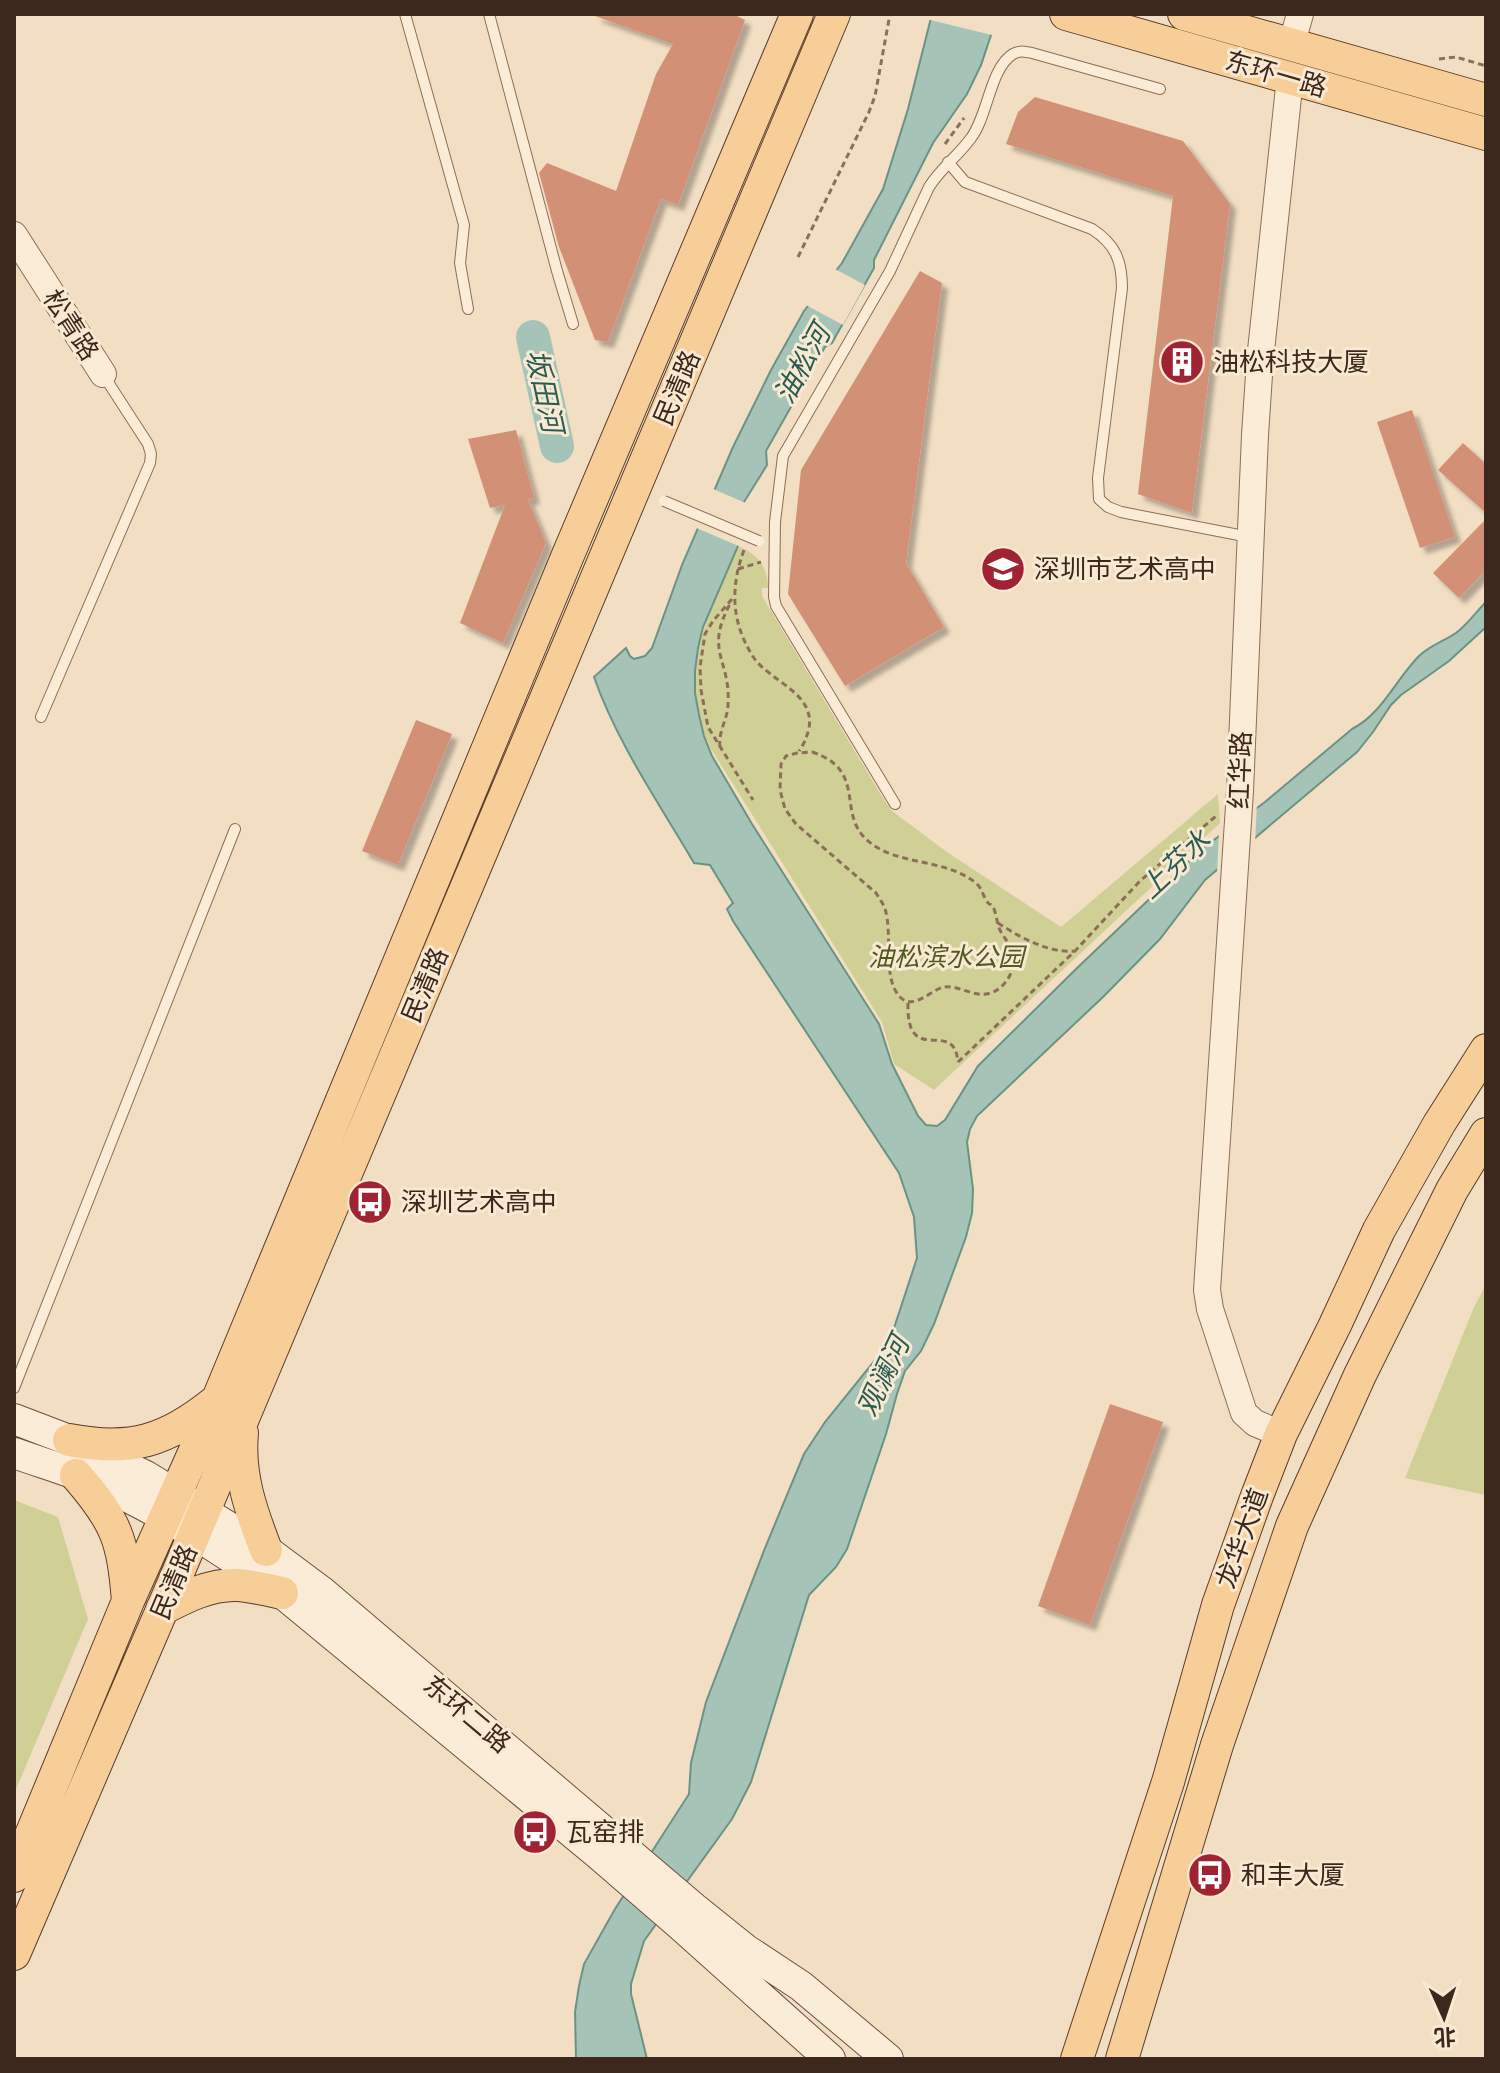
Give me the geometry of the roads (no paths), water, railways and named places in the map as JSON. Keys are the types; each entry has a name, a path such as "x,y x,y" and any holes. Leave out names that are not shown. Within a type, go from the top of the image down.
{"main road":[{"name":"民清路","path":"14,1954 199,1523 231,1408 568,555 785,30 797,14"},
{"name":"民清路","path":"14,1876 128,1601 171,1506 231,1408 648,495 834,14"},
{"path":"817,55 854,14"},
{"name":"东环一路","path":"1066,14 1486,134"},
{"name":"东环一路","path":"1184,14 1486,100"},
{"name":"龙华大道","path":"1077,2055 1168,1782 1218,1605 1281,1434 1379,1230 1439,1124 1486,1050"},
{"name":"龙华大道","path":"1122,2059 1217,1745 1292,1526 1360,1375 1452,1190 1486,1134"},
{"path":"69,1440 120,1446 177,1429 197,1416 231,1408 249,1505 266,1550"},
{"name":"东环二路","path":"14,1419 69,1440 146,1476 171,1506"},
{"name":"东环二路","path":"14,1453 106,1487 171,1506 199,1523 266,1550 321,1591 687,1916 830,2059"},
{"path":"76,1475 108,1515 119,1537 128,1601"},
{"name":"东环二路","path":"199,1523 232,1556 282,1593 362,1661 605,1846"},
{"path":"162,1609 213,1588 236,1585 282,1593"},
{"name":"东环二路","path":"687,1916 801,1986 888,2059"}],"street":[{"path":"1291,46 1300,14"},
{"name":"红华路","path":"1281,1434 1255,1423 1244,1413 1210,1309 1207,1290 1240,791 1249,537 1260,360 1290,78"},
{"name":"松青路","path":"14,235 103,374"}],"lane":[{"path":"405,14 462,218 460,263 468,309"},
{"path":"489,14 573,324"},
{"path":"895,804 776,606 774,597 779,542 775,522 783,456 890,271 929,187 979,125 1001,67 1012,54 1021,51 1032,53 1160,89"},
{"path":"948,162 965,182 1092,229 1106,238 1115,253 1122,269 1122,288 1098,478 1099,499 1121,512 1249,537"},
{"path":"41,717 150,463 148,444 103,374"},
{"path":"648,495 759,541 779,542"},
{"path":"14,1388 235,829"}],"water":[{"path":"932,14 998,14 981,65 967,94 933,143 874,260 874,268 766,451 767,465 744,502 738,546 703,627 695,671 699,715 712,756 879,1024 892,1064 918,1116 926,1125 937,1126 945,1120 978,1066 1203,848 1363,722 1419,656 1460,630 1486,602 1486,627 1449,661 1401,695 1357,752 1205,880 1160,939 977,1116 967,1142 973,1189 972,1213 966,1237 934,1324 921,1351 905,1371 847,1549 836,1567 809,1595 751,1782 732,1819 644,1941 631,1994 647,2059 576,2059 575,2012 584,1964 615,1909 689,1794 691,1763 706,1702 804,1454 825,1422 884,1349 917,1258 914,1217 899,1173 733,921 727,909 733,903 710,865 694,863 614,725 594,677 626,648 634,659 645,656 652,648 682,565 733,447 771,370 804,311 842,263 883,189 908,109"}],"waterway":[{"name":"坂田河","path":"533,337 557,446"}],"place":[{"name":"油松科技大厦","path":"1182,362"},
{"name":"深圳市艺术高中","path":"1003,569"},
{"name":"深圳艺术高中","path":"370,1202"},
{"name":"瓦窑排","path":"535,1832"},
{"name":"和丰大厦","path":"1210,1875"}],"water label":[{"name":"油松河","path":"802,364"},
{"name":"上芬水","path":"1175,864"},
{"name":"观澜河","path":"883,1376"}],"park label":[{"name":"油松滨水公园","path":"946,957"}]}
